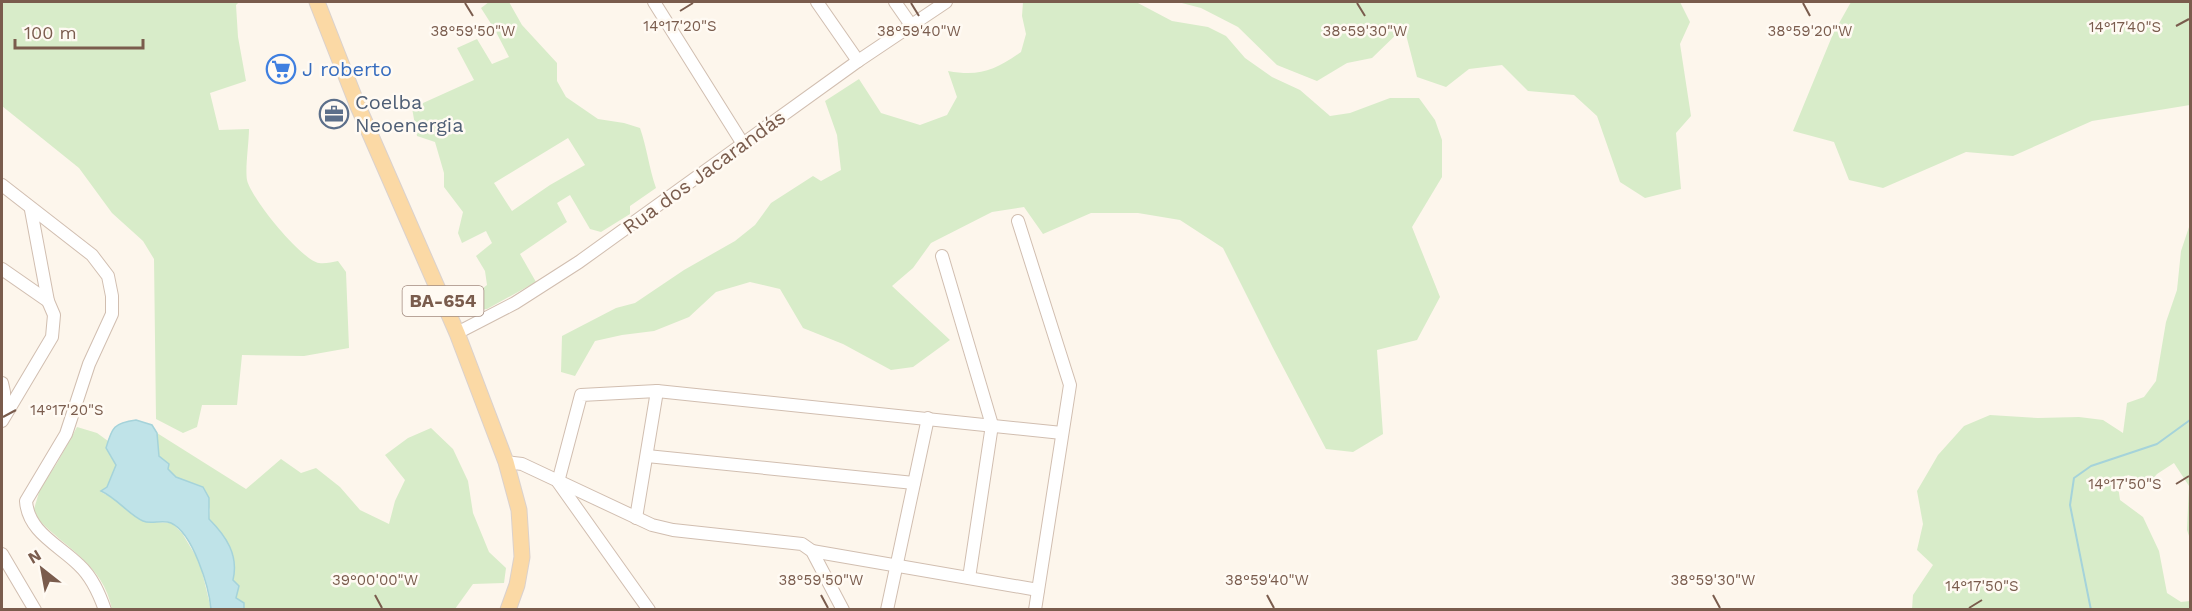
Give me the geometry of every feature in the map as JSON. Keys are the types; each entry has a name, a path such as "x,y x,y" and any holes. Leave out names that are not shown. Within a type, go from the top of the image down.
{"main road":[{"name":"BA-654","path":"317,2 361,113 457,333 506,462 519,510 522,557 517,585 508,609"}],"street":[{"path":"654,2 743,144"},
{"path":"817,2 858,61"},
{"path":"895,2 911,25"},
{"name":"Rua dos Jacarandás","path":"457,333 515,303 579,262 858,61 946,2"},
{"path":"2,185 92,255 108,276 112,296 112,314 89,364 66,434 26,501 29,518 43,534 88,574 105,609"},
{"path":"3,419 52,337 54,315 48,301 32,210"},
{"path":"1018,221 1070,385 1035,609"},
{"path":"942,256 992,425 969,578"},
{"path":"2,269 48,301"},
{"path":"2,383 3,419"},
{"path":"558,482 580,395 657,391 928,417 1062,433"},
{"path":"636,518 657,391"},
{"path":"887,609 928,417"},
{"path":"646,456 914,483"},
{"path":"506,462 522,464 652,525 673,530 802,544 812,551 1038,590"},
{"path":"558,482 649,609"},
{"path":"812,551 843,609"},
{"path":"2,554 35,609"}],"green space":[{"path":"2,2 239,2 236,5 238,37 246,81 210,93 219,130 249,129 247,180 257,200 289,240 301,251 319,263 338,261 346,272 349,348 304,356 242,355 237,405 202,405 197,427 183,433 156,419 154,259 143,241 112,213 79,168 2,106"},
{"path":"489,2 509,2 522,25 557,63 557,81 566,97 598,119 640,128 656,188 630,206 630,214 601,232 590,229 570,195 557,203 567,222 520,254 536,282 487,309 478,310 474,295 487,285 485,271 476,256 492,243 486,231 462,243 458,233 463,212 444,187 444,173 435,142 417,136 412,108 474,80 457,48 477,39 492,64 509,57 481,8","holes":["568,138 585,165 512,211 494,183"]},
{"path":"1023,2 1136,2 1172,21 1208,27 1226,36 1245,58 1272,77 1300,90 1330,116 1350,113 1390,98 1419,98 1435,120 1442,140 1442,177 1412,227 1440,297 1417,340 1377,350 1383,434 1353,452 1326,449 1223,248 1180,220 1138,213 1091,213 1043,234 1024,207 992,212 931,243 913,268 892,286 950,340 913,367 891,370 843,344 803,328 780,289 750,282 716,292 689,317 654,331 595,341 575,376 561,372 562,336 616,308 635,303 684,270 735,241 755,225 771,203 813,176 821,181 841,170 837,135 825,101 859,79 881,113 920,125 947,115 957,97 948,71 969,73 987,71 1021,52 1026,34 1022,16"},
{"path":"1178,2 1680,2 1690,22 1680,44 1691,116 1676,133 1681,189 1645,198 1620,182 1597,116 1574,95 1528,91 1502,65 1469,69 1446,87 1417,77 1404,27 1372,58 1347,63 1317,81 1277,65 1238,27 1201,8"},
{"path":"1851,2 2190,2 2190,105 2092,121 2013,156 1966,152 1883,188 1849,180 1834,142 1793,131 1833,34"},
{"path":"2190,224 2190,539 2187,530 2189,486 2174,463 2157,474 2150,482 2128,475 2118,486 2120,500 2143,517 2159,551 2167,593 2181,602 2190,601 2190,609 1912,609 1913,595 1933,565 1917,550 1923,524 1917,491 1938,455 1964,426 1990,415 2038,418 2079,417 2103,420 2123,433 2127,403 2144,397 2156,381 2166,322 2177,290 2181,251"},
{"path":"77,427 97,433 108,441 106,448 116,465 107,487 101,492 130,511 153,522 172,523 182,533 200,563 211,609 112,609 101,580 92,569 38,519 34,509 40,489"},
{"path":"431,428 453,449 468,481 473,513 489,552 506,568 504,583 473,584 455,609 244,609 244,603 236,598 239,586 233,580 233,554 226,539 209,519 210,510 202,487 176,477 168,469 169,464 159,456 157,433 246,489 281,459 301,473 316,468 340,487 360,510 389,524 395,501 405,480 385,455 408,438"}],"water":[{"path":"136,420 152,425 157,433 159,456 169,464 168,469 176,477 203,487 209,498 209,519 226,539 233,554 233,580 239,586 236,598 244,603 244,609 211,609 207,588 193,549 179,529 168,522 143,521 101,491 107,487 116,465 106,448 110,435 118,425"}],"waterway":[{"path":"2091,610 2070,505 2074,478 2091,466 2157,444 2190,420"}],"place":[{"name":"J roberto","path":"281,69"},
{"name":"Coelba Neoenergia","path":"334,114"}]}
